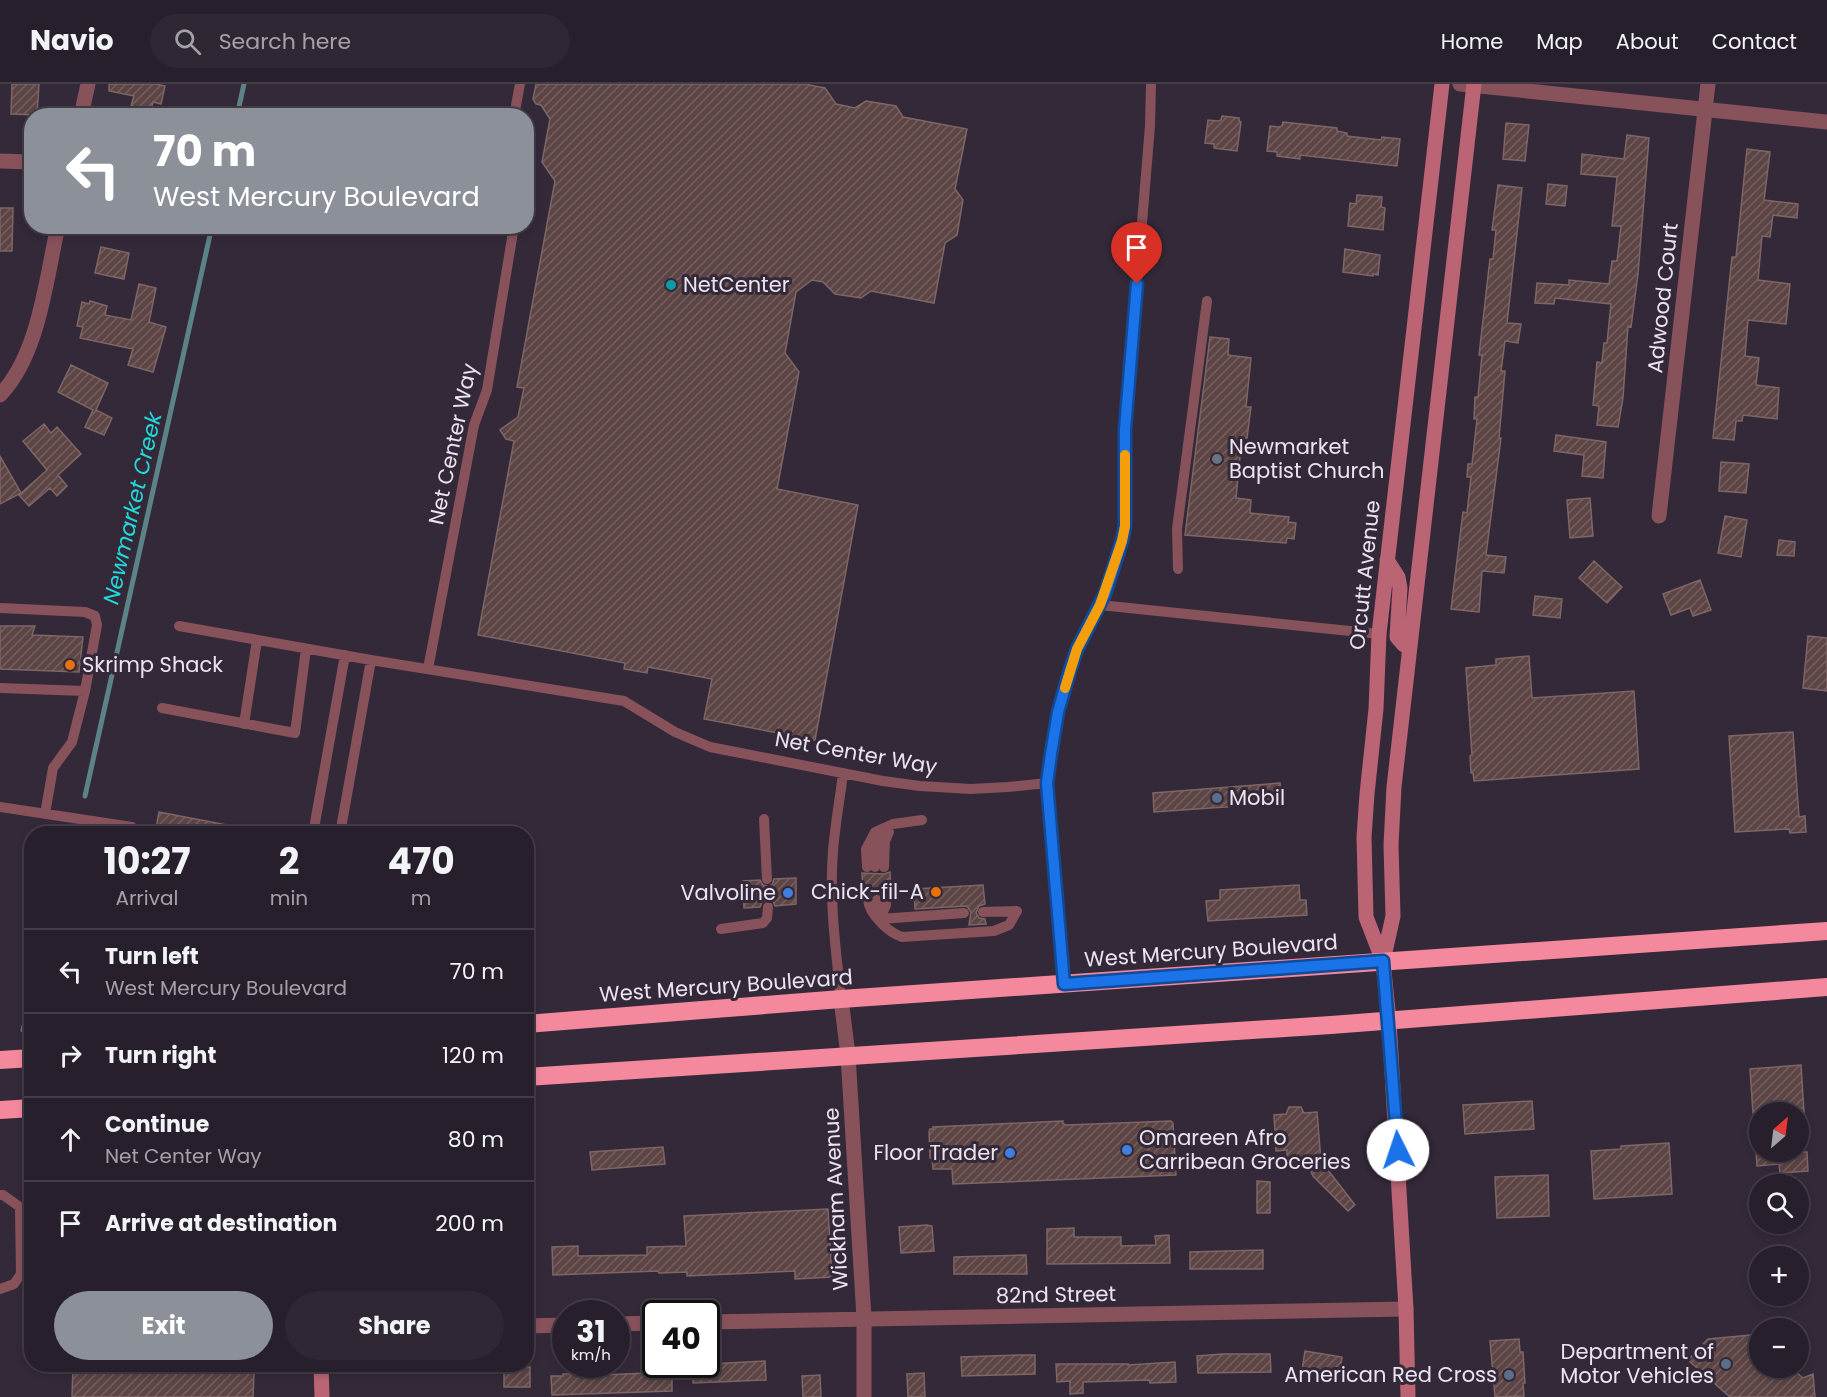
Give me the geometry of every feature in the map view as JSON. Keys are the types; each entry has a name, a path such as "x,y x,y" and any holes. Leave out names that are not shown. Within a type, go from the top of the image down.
{"highway":[{"name":"West Mercury Boulevard","path":"534,1023 841,999 1827,931"},
{"path":"534,1076 1389,1021 1827,987"},
{"path":"0,1060 24,1058"},
{"path":"0,1110 24,1108"}],"main road":[{"name":"Orcutt Avenue","path":"1408,1397 1406,1309 1389,1021 1383,961 1366,917 1365,837 1377,699 1379,634 1442,84"},
{"name":"Orcutt Avenue","path":"1383,961 1393,916 1391,845 1394,787 1469,84"},
{"path":"1387,560 1398,577 1400,588 1397,637 1399,642 1410,646"},
{"path":"321,1372 322,1397"}],"street":[{"path":"83,108 88,84"},
{"path":"1469,84 1827,122"},
{"name":"Adwood Court","path":"1659,516 1708,84"},
{"path":"0,161 24,162"},
{"path":"0,395 20,365 32,340 56,234"},
{"name":"Wickham Avenue","path":"841,999 848,1055 864,1318 864,1397"},
{"name":"82nd Street","path":"720,1322 1406,1309"},
{"path":"534,1326 552,1325"}],"lane":[{"path":"516,108 520,84"},
{"path":"1064,984 1047,783 1058,712 1070,670 1077,649 1100,605 1125,526 1125,429 1150,126 1151,84"},
{"name":"Net Center Way","path":"428,669 474,425 487,390 513,234"},
{"path":"1178,569 1177,529 1207,301"},
{"path":"1100,605 1379,634"},
{"path":"0,608 85,612 95,616 97,625 85,692 72,742 53,768 45,814"},
{"name":"Net Center Way","path":"178,626 345,656 624,701 675,732 710,747 883,781 947,788 992,789 1047,783"},
{"path":"244,724 257,640"},
{"path":"162,708 295,733 306,649"},
{"path":"313,826 345,656"},
{"path":"341,826 371,660"},
{"path":"0,688 85,692"},
{"path":"841,999 836,957 832,879 835,827 843,773"},
{"path":"0,807 125,826"},
{"path":"764,819 767,879"},
{"path":"893,824 875,867 866,849 875,832 893,824 922,820"},
{"path":"879,919 886,905 877,900 870,908 879,919 888,930 902,937 994,931 1009,925 1017,911 983,912"},
{"path":"721,929 763,923 767,918 768,907"},
{"path":"879,919 964,913"},
{"path":"0,1195 20,1207 21,1274 14,1284 0,1289"}],"building":[{"path":"12,84 39,84 37,108 24,108 24,114 11,114"},
{"path":"109,84 165,86 161,104 153,102 152,108 131,106 134,96 109,91"},
{"name":"NetCenter","path":"536,84 809,84 825,88 836,104 855,108 866,101 896,106 903,117 967,129 955,189 963,200 957,235 945,243 934,303 871,291 861,298 835,294 823,282 812,280 796,292 785,353 799,372 777,489 858,505 815,740 704,719 712,679 648,667 647,673 624,669 625,663 478,635 514,441 506,439 500,430 518,417 524,388 517,387 555,181 542,162 550,119 541,105 536,104 533,99"},
{"path":"1222,116 1239,118 1241,122 1237,151 1214,148 1214,144 1205,143 1208,120 1218,121"},
{"path":"1283,122 1337,128 1337,131 1347,133 1347,136 1381,140 1382,137 1400,139 1397,166 1300,155 1300,159 1277,156 1277,152 1267,151 1270,126 1279,127"},
{"path":"1506,123 1529,125 1525,161 1503,159"},
{"path":"1627,135 1649,138 1638,274 1631,327 1628,326 1623,398 1618,427 1597,425 1599,406 1593,405 1597,362 1602,363 1604,343 1607,343 1611,304 1555,298 1554,304 1535,303 1537,283 1569,285 1569,280 1609,284 1612,261 1617,261 1621,226 1612,226 1617,177 1581,174 1582,154 1624,159"},
{"path":"1747,149 1770,152 1764,200 1798,204 1797,218 1773,215 1770,237 1762,236 1758,280 1790,284 1786,324 1748,320 1745,356 1759,358 1756,385 1779,388 1777,419 1743,415 1742,421 1736,421 1734,440 1713,438 1732,257 1736,257"},
{"path":"1548,184 1567,186 1565,206 1546,204"},
{"path":"1498,185 1522,188 1507,323 1521,324 1518,343 1505,341 1501,371 1505,371 1499,438 1501,438 1486,555 1506,557 1504,573 1482,571 1479,612 1451,609 1463,512 1467,513 1471,477 1467,477 1468,464 1472,464 1477,419 1474,419 1475,397 1478,397 1482,355 1479,355 1490,259 1493,259 1496,230 1492,230"},
{"path":"1357,195 1382,197 1381,207 1385,208 1383,230 1348,226 1350,203 1356,204"},
{"path":"0,208 13,208 12,251 0,251"},
{"path":"101,247 129,253 124,279 95,273"},
{"path":"1345,249 1380,255 1378,275 1343,272"},
{"path":"139,284 156,288 149,322 166,327 153,372 128,365 133,349 80,338 83,327 77,326 82,302 89,304 90,301 107,306 105,315 131,320"},
{"name":"Newmarket Baptist Church","path":"1210,337 1229,339 1228,355 1251,358 1246,407 1251,407 1247,438 1242,437 1236,498 1251,500 1250,513 1289,517 1288,522 1296,523 1294,539 1287,538 1286,543 1185,535"},
{"path":"71,365 108,383 96,410 112,418 104,435 85,427 93,410 58,392"},
{"path":"44,424 51,433 57,427 81,454 58,475 67,486 57,496 50,488 29,506 19,495 47,470 23,441"},
{"path":"1556,435 1606,442 1603,478 1582,476 1584,455 1554,451"},
{"path":"0,456 21,493 0,504"},
{"path":"1721,462 1749,464 1746,493 1719,491"},
{"path":"1590,498 1593,536 1570,538 1567,500"},
{"path":"1725,516 1747,520 1741,557 1718,553"},
{"path":"1779,540 1795,542 1794,556 1777,555"},
{"path":"1594,561 1622,587 1607,603 1579,578"},
{"path":"1700,580 1711,610 1693,616 1690,608 1671,615 1663,594"},
{"path":"1535,596 1562,599 1560,618 1533,615"},
{"path":"0,626 35,626 32,635 83,637 79,672 0,669"},
{"path":"1808,636 1827,638 1827,691 1803,688"},
{"path":"1529,656 1532,698 1634,691 1639,769 1474,781 1473,773 1471,773 1470,756 1472,755 1466,668 1496,665 1496,659"},
{"path":"1793,732 1799,817 1805,816 1806,832 1790,833 1789,829 1735,832 1729,736"},
{"name":"Mobil","path":"1280,783 1282,803 1154,812 1153,793"},
{"path":"159,812 233,826 156,826"},
{"path":"890,872 891,894 863,895 862,873"},
{"path":"796,878 796,904 775,906 773,901 768,900 762,902 760,907 744,908 743,881 760,880 763,885 768,886 772,885 774,879"},
{"path":"983,885 985,904 979,906 976,913 979,918 985,919 986,924 969,925 971,912 967,906 915,909 914,889"},
{"path":"1299,885 1300,900 1306,900 1307,915 1208,921 1206,901 1220,900 1220,890"},
{"path":"1801,1065 1803,1102 1752,1102 1750,1069"},
{"path":"1532,1101 1534,1129 1465,1134 1463,1105"},
{"path":"1289,1107 1301,1107 1304,1113 1317,1112 1321,1161 1355,1205 1348,1211 1313,1176 1306,1160 1287,1161 1287,1150 1276,1151 1274,1115 1286,1114"},
{"path":"1063,1121 1063,1124 1067,1125 1171,1121 1173,1123 1176,1175 953,1184 952,1169 933,1169 932,1158 930,1158 929,1132 933,1127"},
{"path":"1669,1143 1672,1194 1594,1199 1591,1151 1621,1149 1621,1146"},
{"path":"663,1147 665,1164 592,1170 590,1152"},
{"path":"1757,1162 1808,1162 1808,1171 1780,1173 1779,1164 1757,1166"},
{"path":"1548,1175 1549,1216 1497,1218 1495,1177"},
{"path":"1257,1181 1270,1182 1270,1213 1257,1213"},
{"path":"828,1209 832,1277 795,1279 795,1271 687,1276 687,1272 659,1273 658,1271 553,1275 552,1247 578,1246 578,1256 647,1255 647,1247 686,1246 684,1216"},
{"path":"932,1226 934,1251 901,1253 899,1227"},
{"path":"1074,1228 1074,1237 1121,1237 1121,1246 1156,1245 1155,1236 1169,1235 1170,1263 1047,1264 1047,1229"},
{"path":"1263,1250 1263,1269 1190,1269 1190,1252"},
{"path":"1026,1255 1027,1274 954,1274 954,1257"},
{"name":"Department of Motor Vehicles","path":"1749,1335 1749,1378 1809,1378 1813,1374 1815,1397 1730,1397 1688,1360 1708,1339"},
{"name":"American Red Cross","path":"1519,1339 1520,1352 1523,1352 1524,1396 1495,1397 1490,1341"},
{"path":"1305,1351 1342,1357 1339,1376 1302,1370"},
{"path":"1270,1354 1271,1372 1198,1373 1197,1356"},
{"path":"1035,1355 1035,1374 962,1376 961,1357"},
{"path":"765,1361 766,1380 693,1383 693,1378 720,1378 720,1364"},
{"path":"1175,1362 1176,1382 1150,1383 1149,1380 1083,1382 1083,1393 1070,1394 1070,1381 1057,1382 1056,1364 1128,1365"},
{"path":"73,1372 254,1373 253,1397 72,1397"},
{"path":"504,1372 530,1372 530,1387 504,1387"},
{"path":"642,1373 642,1378 672,1378 672,1391 552,1395 551,1376 552,1378 630,1378 630,1374"},
{"path":"924,1373 925,1397 908,1397 907,1374"},
{"path":"820,1375 821,1397 803,1397 802,1376"}],"waterway":[{"name":"Newmarket Creek","path":"239,108 244,84"},
{"name":"Newmarket Creek","path":"85,796 210,234"},
{"name":"Newmarket Creek","path":"23,1030 24,1026"}],"slow traffic":[{"path":"1065,688 1077,649 1100,605 1122,541 1125,526 1125,455"}],"place":[{"name":"NetCenter","path":"671,285"},
{"name":"Newmarket Baptist Church","path":"1217,459"},
{"name":"Skrimp Shack","path":"70,665"},
{"name":"Mobil","path":"1217,798"},
{"name":"Chick-fil-A","path":"936,892"},
{"name":"Valvoline","path":"788,893"},
{"name":"Omareen Afro Carribean Groceries","path":"1127,1150"},
{"name":"Floor Trader","path":"1010,1153"},
{"name":"Department of Motor Vehicles","path":"1726,1364"},
{"name":"American Red Cross","path":"1509,1375"}],"route":[{"path":"1137,284 1125,429 1125,526 1109,582 1077,649 1070,670 1058,712 1047,783 1064,984 1383,961 1398,1150"}]}
